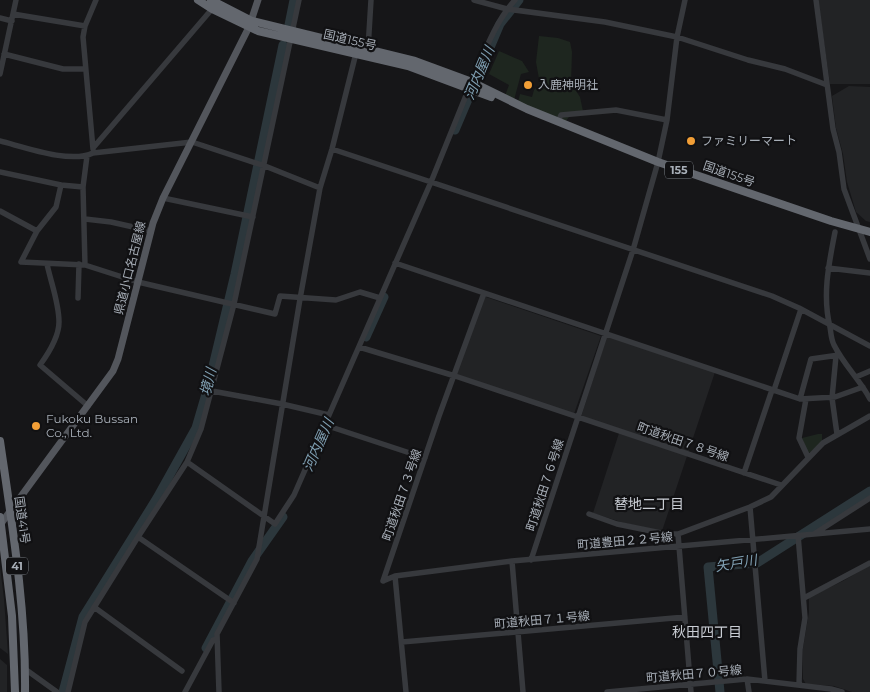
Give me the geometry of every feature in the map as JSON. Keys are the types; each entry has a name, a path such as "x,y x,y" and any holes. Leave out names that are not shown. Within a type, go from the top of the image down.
{"highway":[{"name":"国道155号","path":"211,0 250,24"},
{"name":"国道155号","path":"199,1 212,9 250,24 408,66 470,85"},
{"name":"国道155号","path":"291,34 368,49 415,61 658,162 870,232"},
{"name":"国道41号","path":"0,441 22,611 25,692"},
{"name":"国道41号","path":"0,522 12,616 16,692"}],"main road":[{"name":"県道小口名古屋線","path":"0,522 10,512 108,380 118,359 151,231 163,198 250,24 258,0"}],"street":[{"path":"0,74 16,0"},
{"path":"78,298 85,219 83,187 91,152 83,37 85,26 96,0"},
{"path":"68,692 85,622 187,462 201,430 253,217 299,0"},
{"path":"368,49 371,0"},
{"path":"474,0 507,9 605,22 676,38 785,69 827,85"},
{"path":"187,462 275,524 292,498 325,425 431,182 470,85 498,24 515,0"},
{"name":"町道秋田７６号線","path":"531,560 634,250 658,162 667,120 676,38 685,0"},
{"path":"816,0 827,85 844,186 870,259"},
{"path":"91,152 212,9"},
{"path":"0,18 85,26"},
{"path":"219,692 216,639 256,560 320,188 332,149 356,53"},
{"path":"4,54 63,69 85,69"},
{"path":"558,122 561,115 616,110 667,120"},
{"path":"0,141 32,150 69,157 91,152 192,142 264,166 320,188"},
{"path":"332,149 772,296 800,308 870,346"},
{"path":"0,172 61,185 83,187"},
{"path":"61,185 56,207 37,231 21,262 82,264 138,282 276,314 280,296 300,299 336,300 360,292 380,298"},
{"path":"163,198 253,217"},
{"path":"0,210 37,231"},
{"path":"85,219 111,222 151,231"},
{"path":"834,232 826,284 829,324 833,343 838,355 856,377 870,399"},
{"path":"395,263 606,335 803,399 832,398 863,387"},
{"path":"47,264 59,324 55,338 40,365 88,406"},
{"path":"828,268 870,273"},
{"name":"町道秋田７３号線","path":"384,581 439,416 484,293"},
{"path":"744,473 800,308"},
{"name":"町道秋田７８号線","path":"360,346 455,376 781,486"},
{"path":"837,434 832,398 838,355"},
{"path":"808,457 799,438 803,399 811,359 838,355"},
{"path":"856,377 870,371"},
{"path":"212,391 329,415"},
{"path":"589,514 617,524 666,534 678,534 750,507 771,496 822,443 870,416"},
{"path":"325,425 425,458"},
{"path":"814,534 870,498"},
{"path":"750,507 765,681"},
{"name":"町道豊田２２号線","path":"384,581 395,576 512,561 870,529"},
{"path":"678,534 691,692"},
{"path":"798,535 805,618 800,649 799,685"},
{"path":"138,537 234,603"},
{"path":"512,561 523,692"},
{"path":"804,598 870,563"},
{"path":"395,576 406,692"},
{"path":"94,607 182,671"},
{"name":"町道秋田７１号線","path":"402,641 685,615"},
{"path":"185,692 213,640 216,639"},
{"path":"25,669 58,692"},
{"path":"747,679 749,692"},
{"name":"町道秋田７０号線","path":"607,692 660,689 747,679 842,692"}],"shaded area":[{"path":"818,0 870,0 870,84 830,84"},
{"path":"539,36 558,38 570,42 572,52 571,83 580,97 583,111 572,113 565,122 518,102 520,94 532,97 534,90 540,84 536,62"},
{"path":"499,51 522,61 529,72 521,74 514,100 505,96 509,85 489,74"},
{"path":"849,86 870,87 870,222 866,221 856,212 847,182 843,154 836,128 832,96"},
{"path":"483,296 601,336 574,414 456,375"},
{"path":"607,336 715,372 662,531 624,523 593,513 620,430 581,417"},
{"path":"822,434 822,442 811,453 807,452 802,438"},
{"path":"870,565 870,692 852,692 834,686 806,684 803,679 803,648 809,612 809,597 843,581"},
{"path":"0,566 4,599 8,654 0,648"},
{"path":"0,659 7,665 7,692 0,692"}],"waterway":[{"name":"境川","path":"289,25 294,0"},
{"name":"河内屋川","path":"455,130 500,24 519,0"},
{"name":"境川","path":"63,692 83,617 157,498 196,428 208,387 235,274 283,45"},
{"name":"河内屋川","path":"366,337 384,297"},
{"name":"矢戸川","path":"720,692 708,567 757,563 870,491"},
{"name":"河内屋川","path":"206,648 252,561 283,517"}],"place":[{"name":"入鹿神明社","path":"528,85"},
{"name":"ファミリーマート","path":"691,141"},
{"name":"Fukoku Bussan Co., Ltd.","path":"36,426"}],"district":[{"name":"替地二丁目","path":"649,504"},
{"name":"秋田四丁目","path":"707,632"}]}
